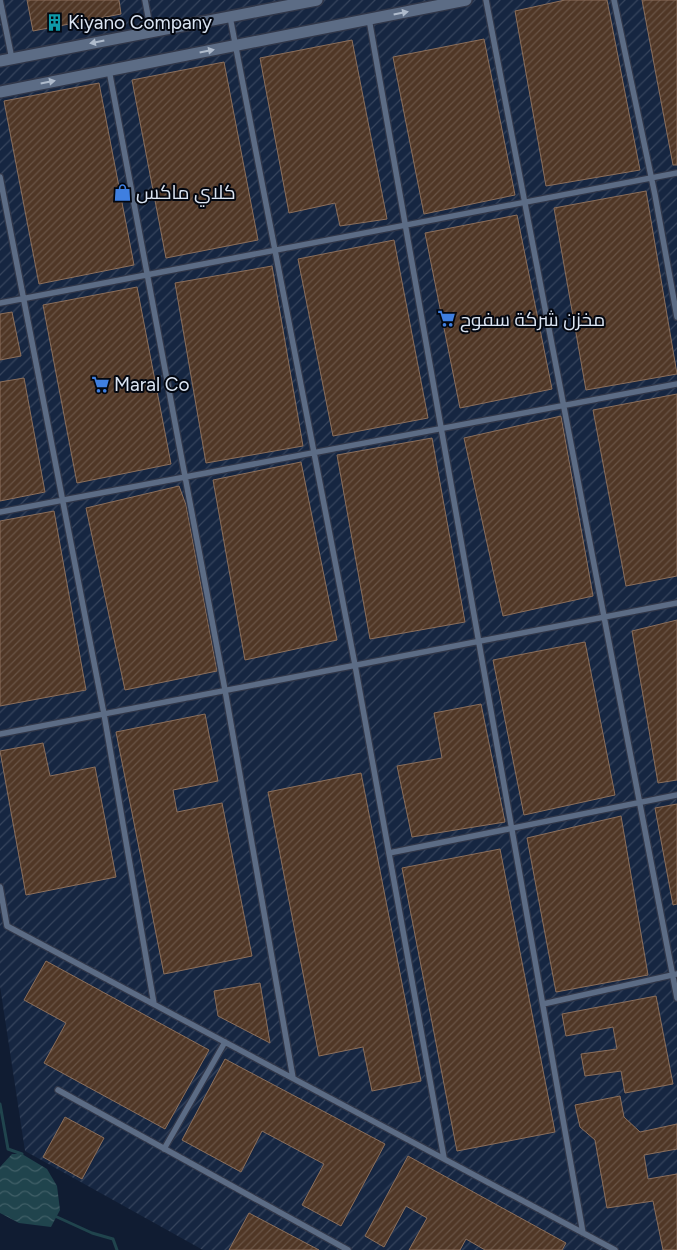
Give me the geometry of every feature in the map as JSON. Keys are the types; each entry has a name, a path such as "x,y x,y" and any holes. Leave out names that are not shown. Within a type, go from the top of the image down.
{"street":[{"path":"6,60 230,17 268,5 317,0"},
{"path":"0,92 466,0"}],"lane":[{"path":"0,0 6,60"},
{"path":"145,0 151,32"},
{"path":"486,0 604,617 675,975 677,998"},
{"path":"614,0 651,178 677,317"},
{"path":"230,17 355,665 444,1158"},
{"path":"369,19 583,1233"},
{"path":"108,70 225,690 293,1078"},
{"path":"0,303 677,173"},
{"path":"0,177 104,714 154,1004"},
{"path":"0,512 677,384"},
{"path":"0,734 677,603"},
{"path":"389,853 677,795"},
{"path":"0,887 7,926 615,1250"},
{"path":"543,1004 675,975"},
{"path":"164,1149 225,1042"},
{"path":"58,1090 348,1250"}],"shaded area":[{"path":"0,0 677,0 677,1250 203,1250 25,1151 0,986"}],"water":[{"path":"12,1154 22,1154 47,1169 57,1186 60,1210 51,1227 19,1223 0,1213 0,1167"}],"building":[{"name":"Kiyano Company","path":"27,0 119,0 121,14 33,31"},
{"path":"565,0 607,0 640,170 546,186 515,11"},
{"path":"642,0 677,0 677,165 673,165"},
{"path":"484,39 515,195 424,214 393,57"},
{"path":"352,40 387,219 340,226 335,203 289,213 260,58"},
{"path":"224,62 258,240 166,258 132,80"},
{"path":"99,83 134,265 39,284 4,101"},
{"path":"646,191 677,374 586,390 554,208"},
{"path":"517,215 552,389 460,408 425,233"},
{"path":"394,240 428,418 333,436 298,259"},
{"path":"272,266 303,446 206,463 175,283"},
{"path":"137,287 171,464 77,483 43,305"},
{"path":"12,312 21,356 0,360 0,314"},
{"path":"24,378 45,492 0,501 0,382"},
{"path":"677,394 677,576 626,586 593,410"},
{"path":"561,416 593,596 503,616 464,438"},
{"path":"432,438 465,622 370,639 337,455"},
{"path":"301,462 337,640 245,660 213,480"},
{"path":"179,486 186,505 217,671 125,690 86,508"},
{"path":"54,511 86,690 0,706 0,521"},
{"path":"677,620 677,780 658,783 632,631"},
{"path":"585,642 615,795 524,815 493,660"},
{"path":"481,704 505,822 412,837 397,766 442,758 434,713"},
{"path":"205,714 218,781 173,790 177,812 222,803 252,956 164,974 116,732"},
{"path":"43,743 50,776 95,767 116,877 26,895 0,751"},
{"path":"361,773 421,1081 372,1091 363,1047 319,1056 268,792"},
{"path":"677,804 677,904 673,905 655,808"},
{"path":"621,816 648,975 556,992 527,838"},
{"path":"500,849 555,1132 457,1151 402,868"},
{"path":"46,961 209,1050 165,1129 44,1063 66,1023 24,1000"},
{"path":"260,983 270,1043 218,1016 214,991"},
{"path":"656,996 673,1084 625,1093 621,1071 585,1076 581,1054 617,1049 613,1027 566,1036 562,1014"},
{"path":"225,1059 385,1144 341,1226 302,1205 324,1164 262,1131 241,1172 182,1140"},
{"path":"620,1096 624,1117 640,1132 677,1124 677,1149 644,1155 648,1179 677,1174 677,1250 663,1250 653,1201 607,1208 595,1140 580,1127 575,1105"},
{"path":"65,1117 104,1138 82,1179 43,1157"},
{"path":"408,1156 566,1243 562,1250 485,1250 466,1239 460,1250 409,1250 427,1218 406,1206 384,1247 365,1236"},
{"path":"249,1213 319,1250 229,1250"}],"waterway":[{"path":"0,1104 8,1149 22,1154"},
{"path":"57,1217 92,1233 113,1239 117,1250"}],"place":[{"name":"Kiyano Company","path":"54,22"},
{"name":"كلاي ماكس","path":"122,192"},
{"name":"مخزن شركة سفوح","path":"446,319"},
{"name":"Maral Co","path":"100,384"}]}
